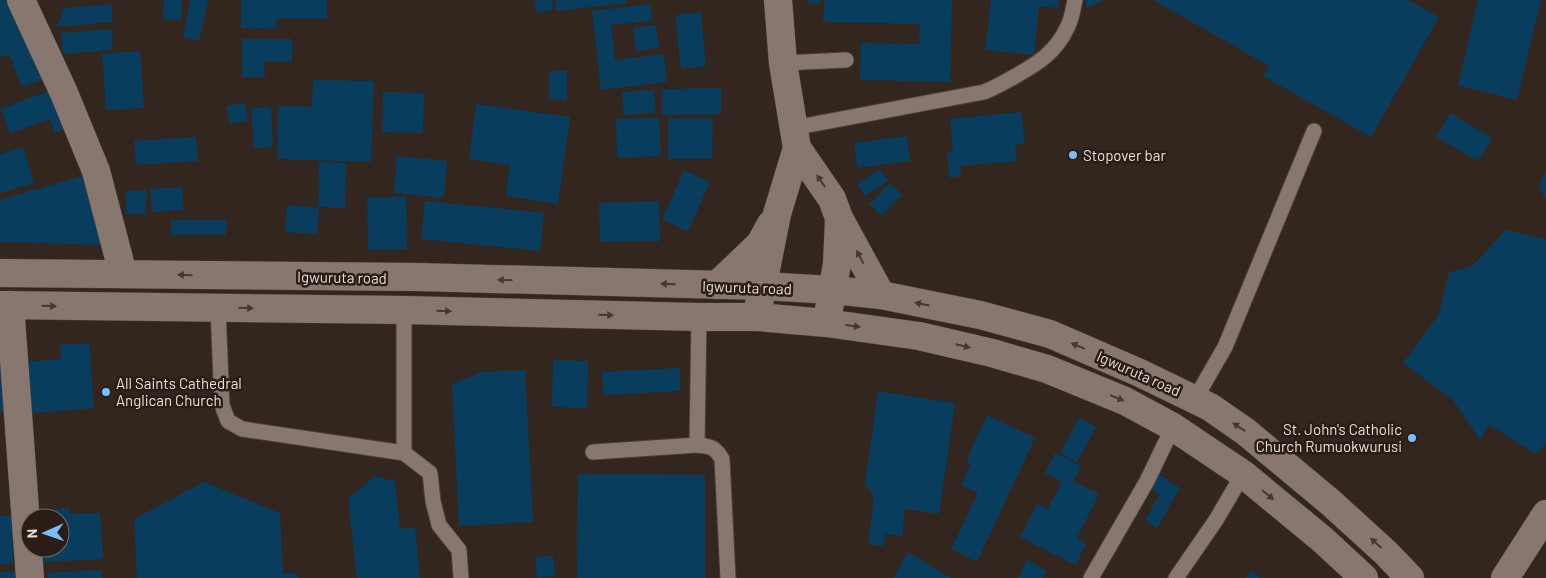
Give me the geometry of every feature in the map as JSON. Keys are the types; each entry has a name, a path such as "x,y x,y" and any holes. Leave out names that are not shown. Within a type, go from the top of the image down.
{"main road":[{"path":"21,0 64,93 96,171 124,274"},
{"path":"758,317 762,286 795,138 783,63 778,0"},
{"path":"795,138 832,199 839,218 881,295"},
{"path":"717,285 760,244 777,214"},
{"path":"826,323 837,264 839,218"},
{"name":"Igwuruta road","path":"0,273 418,277 762,286 881,295 980,315 1050,334 1195,399 1246,432 1330,502 1386,552 1410,578"},
{"path":"5,305 30,578"},
{"name":"Igwuruta road","path":"5,305 758,317 826,323 919,336 1020,361 1125,401 1173,428 1244,474 1323,540 1364,578"},
{"path":"1505,578 1546,514"}],"lane":[{"path":"795,138 984,92 1001,85 1031,68 1045,58 1055,47 1069,24 1075,0"},
{"path":"783,63 846,60"},
{"path":"1195,399 1225,347 1314,131"},
{"path":"218,308 222,405 228,421 242,428 404,452 430,473 433,502 439,525 459,550 461,578"},
{"path":"404,310 404,452"},
{"path":"697,445 699,317"},
{"path":"1091,578 1147,481 1173,428"},
{"path":"593,452 697,445 712,446 722,459 728,578"},
{"path":"1176,578 1216,520 1244,474"}],"building":[{"path":"0,0 18,0 47,78 22,87 9,54 0,58"},
{"path":"164,0 182,0 181,20 163,19"},
{"path":"190,0 208,0 199,41 183,37"},
{"path":"241,0 327,0 327,19 276,19 276,29 241,28"},
{"path":"534,0 552,0 553,10 537,13"},
{"path":"555,0 626,0 627,3 556,11"},
{"path":"807,0 820,0 820,4 807,3"},
{"path":"824,0 952,0 950,82 860,80 861,43 919,44 920,24 823,22"},
{"path":"991,0 1059,0 1058,8 1039,6 1034,55 985,50"},
{"path":"1086,0 1105,0 1086,8"},
{"path":"1153,0 1408,0 1439,17 1371,137 1263,76 1269,66"},
{"path":"1478,0 1541,0 1517,100 1458,85"},
{"path":"111,4 113,22 57,27 64,8"},
{"path":"651,4 652,21 611,25 615,60 664,54 667,82 601,90 592,11"},
{"path":"701,12 706,66 681,69 675,15"},
{"path":"656,25 659,48 636,51 633,28"},
{"path":"111,29 113,50 63,54 61,33"},
{"path":"242,39 292,39 292,62 264,62 265,77 242,77"},
{"path":"140,51 144,108 106,110 102,54"},
{"path":"549,71 567,71 567,100 549,99"},
{"path":"313,80 374,81 371,162 277,159 278,106 312,107"},
{"path":"59,87 74,126 55,133 50,119 10,134 1,109"},
{"path":"721,88 721,114 662,115 662,89"},
{"path":"654,90 655,113 624,115 622,92"},
{"path":"383,92 424,93 423,133 382,132"},
{"path":"245,103 248,120 230,124 226,106"},
{"path":"476,104 570,117 558,204 506,196 510,165 469,159"},
{"path":"271,107 273,147 254,148 251,108"},
{"path":"1021,112 1025,144 1015,145 1017,161 960,166 961,176 949,178 947,152 953,151 950,119"},
{"path":"1450,113 1492,138 1478,161 1436,137"},
{"path":"659,118 661,156 617,158 616,119"},
{"path":"668,118 713,119 712,159 668,159"},
{"path":"907,136 910,161 857,168 854,143"},
{"path":"196,137 198,161 136,165 134,141"},
{"path":"23,147 34,183 0,193 0,154"},
{"path":"397,156 447,161 444,198 394,193"},
{"path":"319,162 346,163 345,208 318,207"},
{"path":"880,169 888,181 865,196 857,184"},
{"path":"684,170 710,182 688,231 662,220"},
{"path":"1546,171 1546,200 1540,189 1540,182"},
{"path":"89,174 109,245 0,242 0,200"},
{"path":"890,183 902,195 881,216 869,204"},
{"path":"182,187 183,210 152,212 150,189"},
{"path":"126,191 147,191 146,214 126,214"},
{"path":"367,197 406,197 407,249 368,250"},
{"path":"425,201 544,213 540,251 421,239"},
{"path":"659,201 660,241 600,242 599,203"},
{"path":"287,205 319,208 317,234 285,232"},
{"path":"171,220 226,220 226,235 171,235"},
{"path":"1506,230 1546,240 1546,443 1536,454 1489,425 1480,440 1453,400 1403,363 1439,314 1449,272 1472,266"},
{"path":"89,343 94,408 23,414 19,362 61,359 60,345"},
{"path":"0,350 6,411 0,412"},
{"path":"553,360 588,361 587,408 552,407"},
{"path":"680,368 680,391 603,395 602,372"},
{"path":"525,370 533,522 459,526 452,384 482,372"},
{"path":"878,391 955,403 939,514 905,509 902,536 885,534 884,546 868,544 874,496 865,484"},
{"path":"987,415 1035,438 977,562 951,549 978,493 961,485 970,465 967,459"},
{"path":"1079,418 1096,427 1077,462 1060,453"},
{"path":"1055,453 1081,466 1073,481 1099,494 1077,538 1086,543 1076,565 1020,537 1037,504 1048,509 1062,482 1045,473"},
{"path":"578,474 705,475 705,578 577,578"},
{"path":"1158,474 1180,488 1157,528 1145,520 1160,494 1150,488"},
{"path":"375,476 395,481 400,529 415,527 420,578 357,578 348,499"},
{"path":"204,482 280,513 283,574 297,573 298,578 137,578 134,519"},
{"path":"100,513 103,559 44,562 44,558 70,558 70,514"},
{"path":"0,516 12,516 13,564 0,564"},
{"path":"908,552 951,578 893,578"},
{"path":"553,556 555,576 537,578 535,557"},
{"path":"1027,560 1047,571 1043,578 1018,578"},
{"path":"101,570 102,578 48,578 47,573"},
{"path":"17,571 18,578 0,578 0,572"},
{"path":"1251,571 1261,578 1246,578"}],"place":[{"name":"Stopover bar","path":"1073,155"},
{"name":"All Saints Cathedral Anglican Church","path":"106,392"},
{"name":"St. John's Catholic Church Rumuokwurusi","path":"1412,438"}]}
